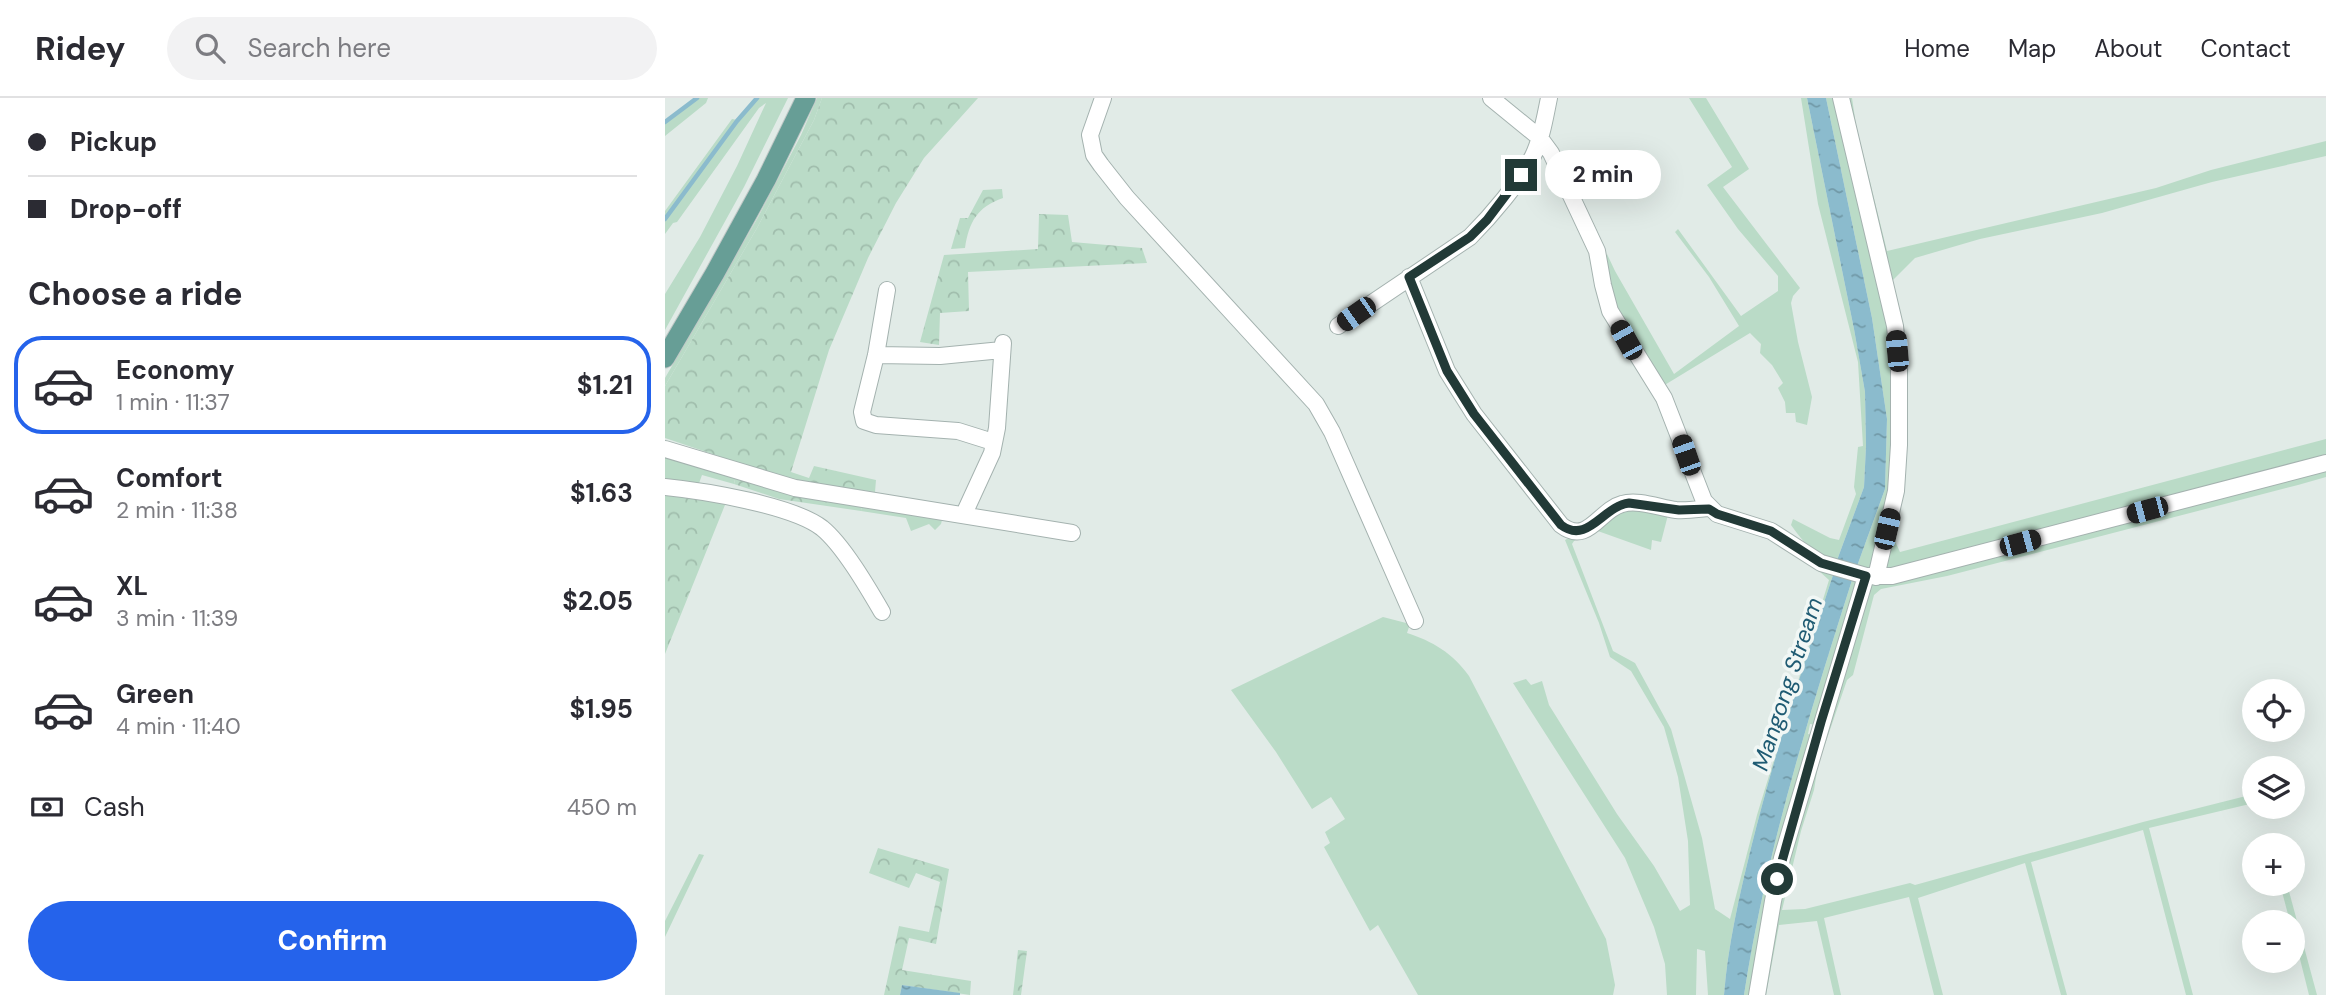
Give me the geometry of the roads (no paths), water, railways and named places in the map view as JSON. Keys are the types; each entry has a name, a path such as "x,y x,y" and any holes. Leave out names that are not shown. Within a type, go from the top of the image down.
{"main road":[{"path":"665,358 766,180 806,98"}],"street":[{"path":"1103,98 1090,135 1094,155 1135,207 1316,404 1332,432 1415,621"},
{"path":"1492,98 1540,138 1551,153 1597,250 1610,311 1664,398 1709,509"},
{"path":"1338,326 1470,237 1487,220 1527,166 1540,138 1549,98"},
{"path":"1757,995 1782,858 1866,576 1896,491 1899,365 1893,316 1841,98"},
{"path":"1409,277 1447,371 1474,414 1561,525 1574,532 1583,531 1621,504 1679,510 1709,509 1771,531 1821,563 1866,576 1892,576 2326,463"},
{"path":"887,290 876,355 862,412 864,421 876,425 958,431 993,442"},
{"path":"876,355 940,356 1002,347 997,428 992,453 981,483 964,514"},
{"path":"665,449 795,488 1072,533"},
{"path":"665,486 750,502 812,522 832,537 882,612"}],"water":[{"path":"1807,98 1826,98 1872,318 1887,419 1885,489 1856,569 1836,563 1864,487 1865,392"},
{"path":"1834,572 1853,577 1790,784 1764,889 1744,995 1724,995 1735,921 1760,813"},
{"path":"902,985 960,993 960,995 900,995"}],"waterway":[{"path":"665,122 697,98"},
{"path":"665,219 757,98"}],"water label":[{"name":"Mangong Stream","path":"1787,684"}]}
